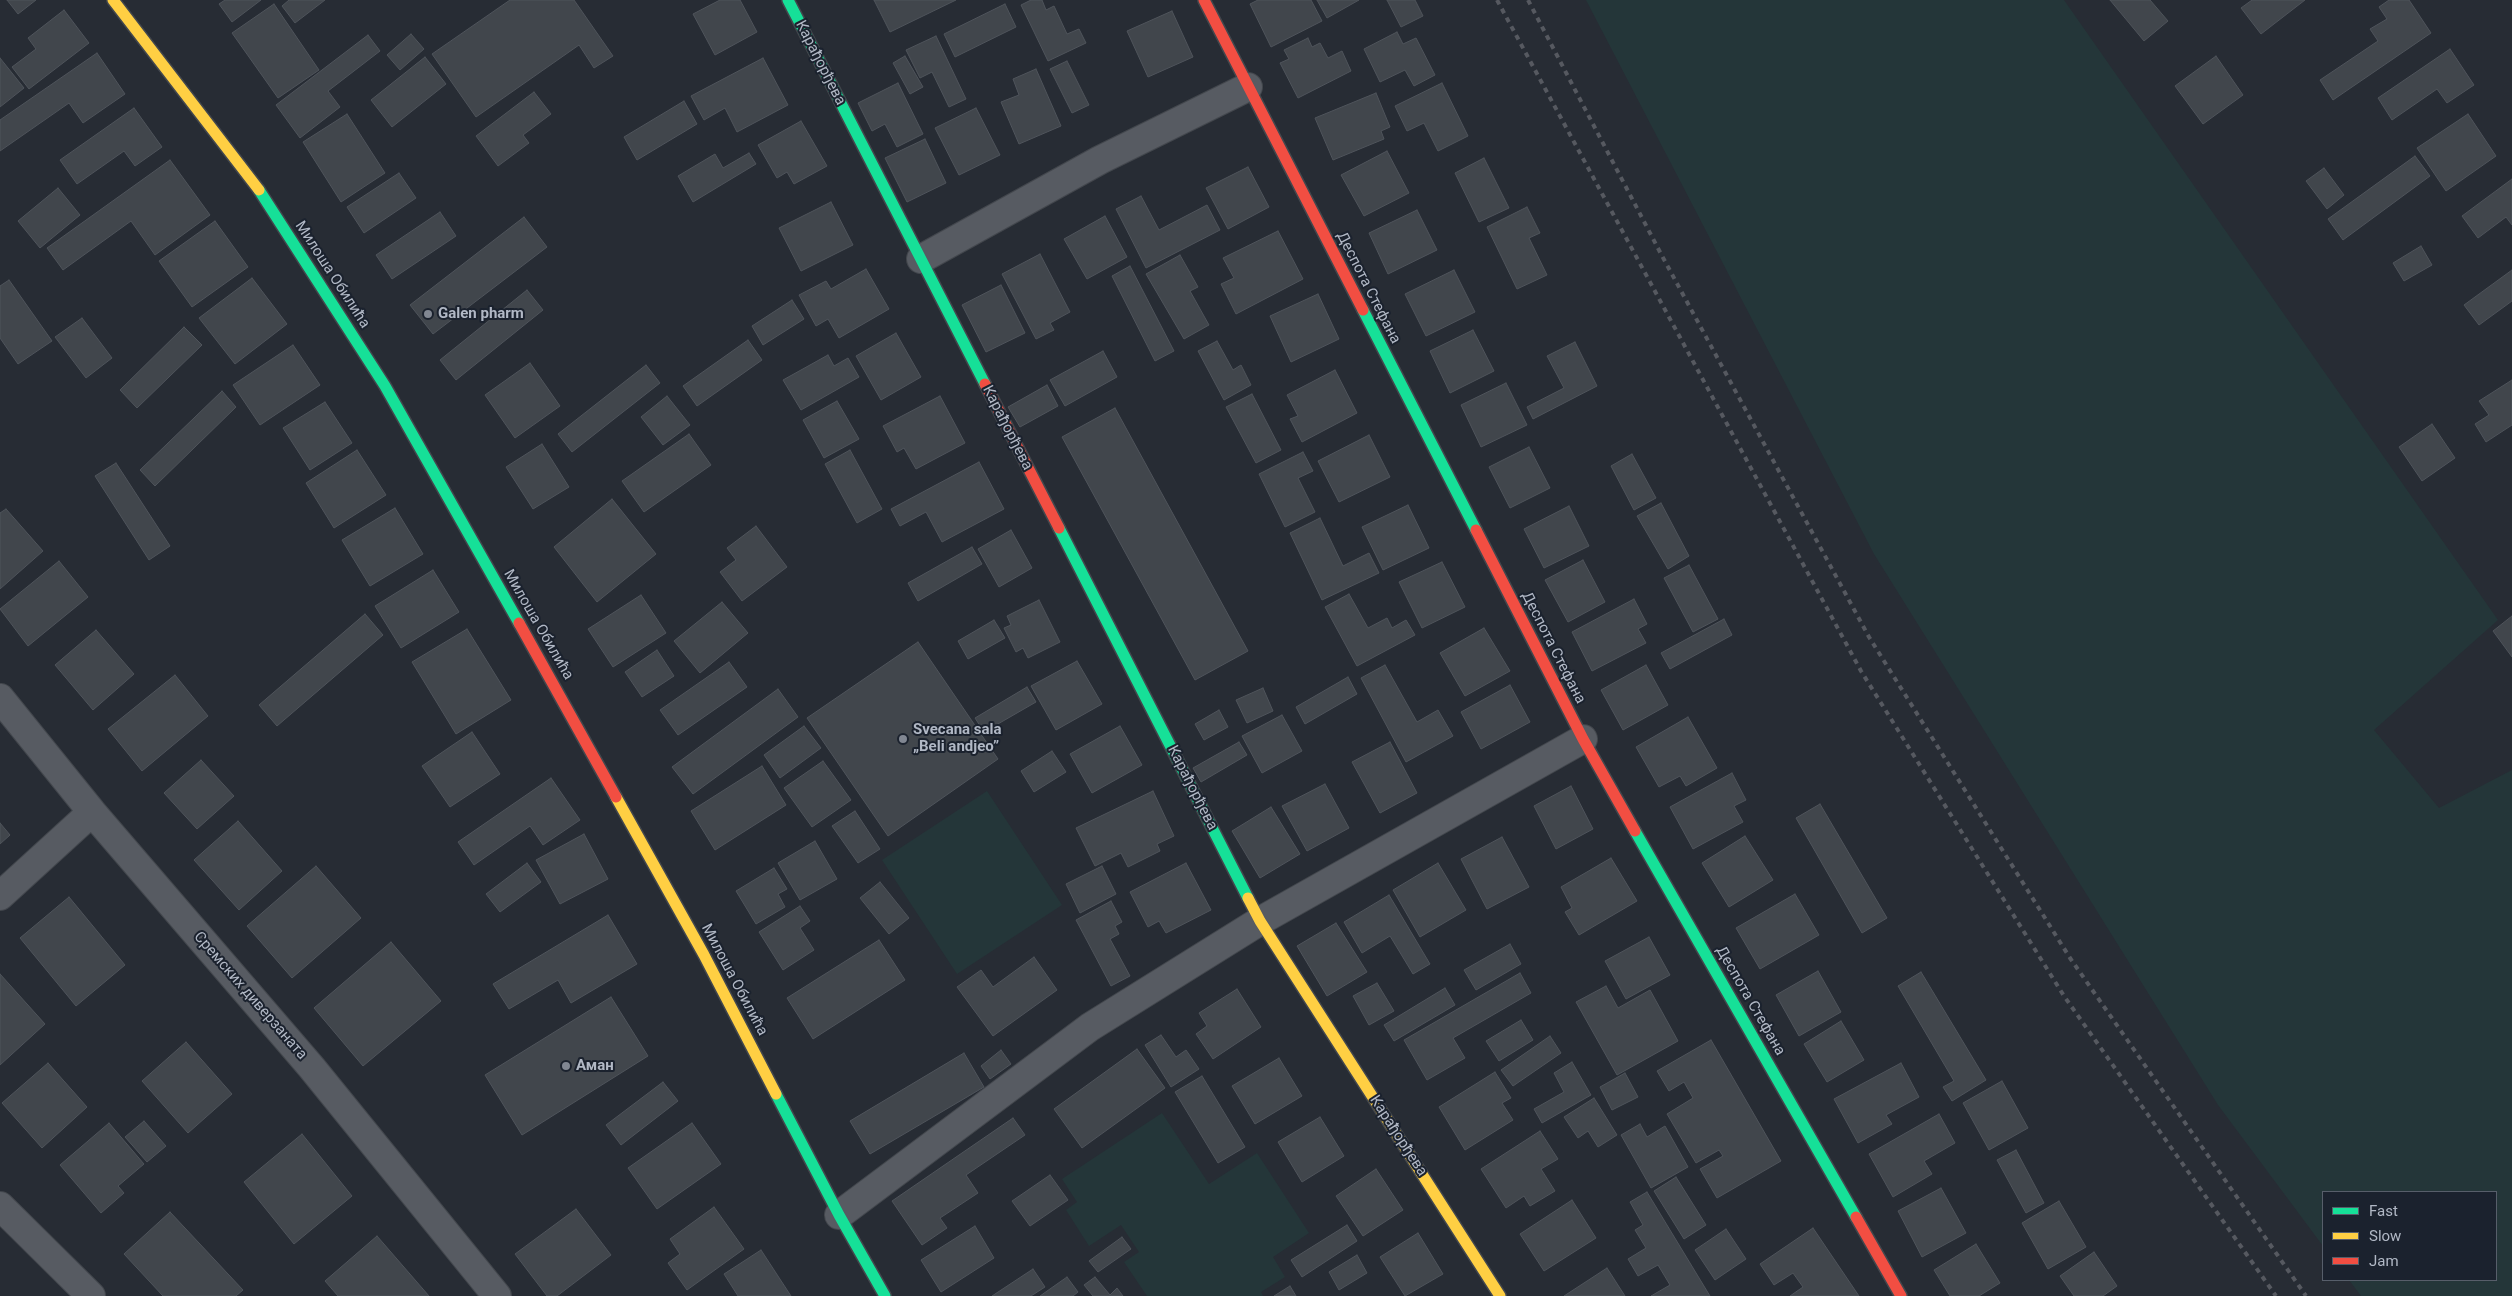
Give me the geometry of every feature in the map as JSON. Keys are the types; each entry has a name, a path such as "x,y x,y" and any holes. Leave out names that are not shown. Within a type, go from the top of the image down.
{"street":[{"name":"Милоша Обилића","path":"114,0 256,185 385,386 564,702 704,955 839,1215 885,1296"},
{"name":"Карађорђева","path":"788,0 1260,921 1500,1296"},
{"name":"Деспота Стефана","path":"1204,0 1583,739 1901,1296"},
{"path":"921,259 1100,160 1248,88"},
{"name":"Сремских диверзаната","path":"0,698 92,812 312,1068 497,1296"},
{"path":"839,1215 1090,1027 1260,921 1583,739"},
{"path":"0,896 92,812"},
{"path":"0,1206 91,1296"}],"shaded area":[{"path":"1586,0 2064,0 2498,620 2374,730 2439,808 2512,770 2512,1296 2361,1296 2350,1281 2497,1281 2497,1191 2322,1191 2322,1245 2218,1105 1874,554"},
{"path":"987,791 1062,905 957,974 882,860"},
{"path":"1162,1113 1209,1184 1257,1153 1309,1233 1273,1257 1285,1277 1261,1292 1263,1296 1147,1296 1124,1262 1139,1252 1121,1225 1089,1246 1066,1210 1077,1202 1062,1179"}],"building":[{"path":"7,0 36,0 18,14"},
{"path":"225,0 261,0 232,22 219,4"},
{"path":"289,0 325,0 295,23 282,6"},
{"path":"510,0 574,0 613,56 594,68 579,45 476,117 432,54"},
{"path":"720,0 740,0 757,32 715,55 693,14"},
{"path":"874,0 956,0 890,32"},
{"path":"1031,0 1042,0 1046,10 1054,6 1067,34 1079,29 1086,43 1048,61 1021,5"},
{"path":"1258,0 1311,0 1322,21 1271,47 1250,4"},
{"path":"1317,0 1359,0 1327,18"},
{"path":"1387,0 1415,0 1423,16 1401,27"},
{"path":"2110,0 2150,0 2168,21 2144,41"},
{"path":"2252,0 2305,0 2261,34 2241,8"},
{"path":"2389,0 2409,0 2431,33 2333,100 2320,80 2378,41 2370,29 2387,19 2379,7"},
{"path":"274,4 319,70 278,98 232,33"},
{"path":"1005,4 1016,27 955,57 944,34"},
{"path":"64,10 89,43 29,89 12,67 36,49 28,38"},
{"path":"1172,11 1193,57 1148,77 1127,31"},
{"path":"1397,32 1403,44 1416,38 1435,75 1414,86 1405,70 1380,82 1364,49"},
{"path":"411,34 424,49 400,70 387,55"},
{"path":"368,35 380,51 328,91 340,107 300,138 276,105"},
{"path":"936,36 966,99 949,107 932,72 920,78 906,50"},
{"path":"1308,38 1312,47 1320,43 1328,58 1342,51 1351,71 1298,98 1280,63 1289,59 1284,50"},
{"path":"2450,49 2474,85 2447,103 2437,89 2392,120 2378,98"},
{"path":"97,53 125,94 83,123 69,103 0,151 0,120"},
{"path":"905,56 923,87 910,94 893,63"},
{"path":"2216,56 2243,95 2203,124 2175,86"},
{"path":"425,57 446,84 392,127 371,100"},
{"path":"0,58 24,88 0,107"},
{"path":"763,58 788,105 737,132 725,108 704,120 691,96"},
{"path":"1067,61 1089,105 1072,113 1050,69"},
{"path":"1036,69 1061,126 1019,144 1001,102 1019,95 1013,79"},
{"path":"898,83 923,134 897,147 885,124 872,131 858,103"},
{"path":"1442,83 1468,136 1438,151 1424,123 1407,131 1395,106"},
{"path":"534,92 551,114 523,135 529,143 498,166 476,136"},
{"path":"1376,93 1390,127 1381,131 1384,139 1333,160 1315,118"},
{"path":"684,101 697,124 637,160 624,137"},
{"path":"134,108 162,147 135,166 124,151 77,184 60,160"},
{"path":"976,108 1000,155 959,175 935,128"},
{"path":"347,114 385,173 341,202 303,142"},
{"path":"2468,114 2496,156 2446,191 2417,148"},
{"path":"801,121 827,166 794,184 787,172 777,178 758,145"},
{"path":"925,139 946,183 907,202 885,158"},
{"path":"1387,151 1409,193 1364,216 1341,175"},
{"path":"749,153 756,164 693,202 678,176 715,154 723,168"},
{"path":"2415,156 2430,176 2343,240 2328,219"},
{"path":"1484,158 1509,208 1479,222 1455,173"},
{"path":"170,160 210,215 155,255 131,221 63,270 47,248"},
{"path":"1248,167 1269,207 1228,229 1206,188"},
{"path":"2324,168 2344,195 2327,209 2306,181"},
{"path":"399,173 416,198 364,233 347,207"},
{"path":"2512,179 2512,225 2506,217 2478,238 2462,216"},
{"path":"58,188 80,215 40,248 18,221"},
{"path":"1141,196 1159,230 1207,205 1220,230 1146,268 1116,209"},
{"path":"831,202 853,245 801,271 779,228"},
{"path":"1527,207 1540,233 1529,238 1547,275 1517,289 1487,227"},
{"path":"1417,210 1437,250 1388,274 1369,233"},
{"path":"440,212 456,236 392,279 376,255"},
{"path":"1105,216 1127,257 1087,279 1064,239"},
{"path":"524,217 547,247 433,334 410,305"},
{"path":"215,221 248,267 192,307 159,261"},
{"path":"1278,231 1303,279 1236,314 1221,284 1234,278 1223,258"},
{"path":"2421,246 2432,265 2404,281 2393,263"},
{"path":"1040,254 1070,312 1050,323 1054,330 1036,339 1002,274"},
{"path":"1180,255 1198,287 1190,291 1209,325 1184,339 1146,274"},
{"path":"1130,266 1174,351 1155,361 1112,276"},
{"path":"866,269 889,309 839,338 828,319 816,326 799,295 826,281 831,289"},
{"path":"1454,270 1475,312 1426,336 1405,294"},
{"path":"2512,270 2512,301 2479,325 2464,305"},
{"path":"252,278 287,324 235,364 199,318"},
{"path":"9,280 52,341 18,364 0,338 0,286"},
{"path":"1001,285 1025,333 986,352 962,305"},
{"path":"527,290 543,310 456,380 440,360"},
{"path":"1318,294 1339,339 1291,362 1270,316"},
{"path":"792,300 804,319 763,345 752,326"},
{"path":"82,318 112,358 86,378 55,337"},
{"path":"184,327 202,345 137,408 120,390"},
{"path":"1473,330 1494,371 1450,393 1430,351"},
{"path":"896,333 921,377 881,400 856,356"},
{"path":"748,340 762,360 697,406 683,386"},
{"path":"1217,341 1233,370 1241,365 1251,385 1224,400 1198,351"},
{"path":"1575,342 1597,386 1533,419 1527,407 1564,388 1547,356"},
{"path":"293,345 320,385 260,425 233,385"},
{"path":"1103,351 1117,377 1065,406 1050,380"},
{"path":"828,355 834,366 848,358 859,377 801,410 783,380"},
{"path":"530,363 560,406 515,438 485,395"},
{"path":"646,365 660,383 572,452 558,434"},
{"path":"1335,370 1357,413 1302,442 1290,419 1298,416 1287,395"},
{"path":"2512,380 2512,425 2486,442 2475,424 2489,415 2479,401"},
{"path":"1506,383 1527,425 1481,447 1461,405"},
{"path":"1047,385 1058,406 1020,427 1008,407"},
{"path":"222,391 236,407 155,486 140,470"},
{"path":"1252,394 1281,450 1256,463 1226,407"},
{"path":"667,396 690,425 663,445 641,417"},
{"path":"940,396 965,443 916,469 904,448 897,452 883,426"},
{"path":"837,401 859,439 824,458 803,420"},
{"path":"325,402 352,443 310,470 283,428"},
{"path":"1115,408 1248,651 1195,680 1062,437"},
{"path":"2432,424 2455,458 2422,481 2399,447"},
{"path":"689,434 711,465 644,512 622,481"},
{"path":"1369,435 1390,477 1339,502 1318,461"},
{"path":"542,444 569,487 533,509 506,467"},
{"path":"1529,447 1550,488 1510,508 1489,467"},
{"path":"357,450 386,495 334,528 306,483"},
{"path":"850,450 882,509 857,523 825,464"},
{"path":"1303,452 1313,471 1298,478 1315,512 1285,527 1259,474"},
{"path":"1632,454 1656,498 1634,510 1611,466"},
{"path":"979,462 1004,509 942,542 926,512 900,526 891,509"},
{"path":"116,463 170,546 149,560 95,476"},
{"path":"612,499 656,554 597,602 554,547"},
{"path":"1661,503 1689,556 1668,569 1637,516"},
{"path":"1408,505 1429,548 1383,570 1362,527"},
{"path":"1569,506 1589,546 1544,568 1524,529"},
{"path":"395,508 423,554 370,586 342,540"},
{"path":"6,509 43,551 0,589 0,513"},
{"path":"1320,518 1343,566 1369,553 1379,573 1322,600 1290,533"},
{"path":"756,526 787,567 742,601 720,572 736,560 727,548"},
{"path":"1011,530 1032,568 999,587 978,549"},
{"path":"972,547 982,564 918,601 908,583"},
{"path":"1583,560 1605,602 1568,622 1545,580"},
{"path":"59,561 88,597 28,646 0,609"},
{"path":"1442,562 1465,607 1422,628 1399,582"},
{"path":"1689,565 1718,619 1693,632 1664,578"},
{"path":"433,570 459,612 401,648 375,606"},
{"path":"1349,594 1368,628 1387,618 1392,628 1406,620 1415,635 1357,666 1325,607"},
{"path":"641,595 666,633 613,667 588,629"},
{"path":"1634,599 1647,624 1638,629 1646,643 1592,671 1572,632"},
{"path":"1039,600 1060,642 1028,658 1023,648 1016,652 1004,628 1011,625 1007,616"},
{"path":"722,602 748,633 700,673 674,641"},
{"path":"365,614 383,635 277,726 259,705"},
{"path":"2512,616 2512,657 2493,631"},
{"path":"1724,619 1732,635 1670,669 1661,653"},
{"path":"994,620 1005,638 968,659 958,641"},
{"path":"1484,628 1510,671 1465,696 1440,653"},
{"path":"467,629 511,700 456,734 412,662"},
{"path":"96,630 134,674 93,710 55,665"},
{"name":"Svecana sala „Beli andjeo”","path":"918,642 998,759 888,836 807,718"},
{"path":"657,650 674,676 642,697 625,672"},
{"path":"1077,661 1102,704 1056,730 1031,686"},
{"path":"729,662 747,687 678,735 660,710"},
{"path":"1385,665 1417,722 1438,710 1453,736 1406,762 1361,678"},
{"path":"1646,665 1668,705 1623,730 1601,690"},
{"path":"175,675 208,716 142,771 108,729"},
{"path":"1348,677 1357,694 1305,724 1296,707"},
{"path":"1510,685 1530,722 1481,749 1461,712"},
{"path":"1027,687 1036,702 984,732 975,718"},
{"path":"1263,688 1273,711 1247,723 1236,700"},
{"path":"778,689 798,717 693,794 672,767"},
{"path":"1219,710 1228,727 1204,740 1195,724"},
{"path":"1282,715 1302,751 1262,773 1242,736"},
{"path":"1688,717 1717,768 1686,786 1680,776 1659,787 1636,747"},
{"path":"804,726 821,748 780,778 764,755"},
{"path":"1120,726 1142,765 1092,793 1070,754"},
{"path":"472,732 500,774 450,807 422,766"},
{"path":"1239,742 1247,755 1201,782 1193,768"},
{"path":"1390,742 1417,793 1380,813 1352,762"},
{"path":"1052,751 1066,772 1034,792 1021,771"},
{"path":"201,760 234,796 197,829 164,793"},
{"path":"823,761 851,800 812,827 784,788"},
{"path":"762,766 786,805 715,850 691,811"},
{"path":"1732,773 1746,800 1734,806 1743,822 1693,849 1670,807"},
{"path":"551,778 580,820 543,845 530,826 474,865 458,842"},
{"path":"1325,784 1349,828 1307,851 1282,806"},
{"path":"1571,786 1593,829 1556,849 1534,806"},
{"path":"1153,791 1174,836 1157,844 1160,851 1128,867 1121,853 1095,866 1076,828"},
{"path":"1820,804 1887,918 1862,933 1796,818"},
{"path":"1271,807 1300,854 1260,878 1232,831"},
{"path":"855,811 880,849 858,863 832,826"},
{"path":"238,821 282,871 239,910 194,860"},
{"path":"0,823 10,835 0,844"},
{"path":"584,834 608,879 560,904 536,860"},
{"path":"1745,836 1773,880 1729,907 1702,863"},
{"path":"1502,837 1529,887 1487,909 1461,859"},
{"path":"815,841 837,879 800,900 778,863"},
{"path":"1611,858 1637,901 1579,935 1565,912 1572,908 1561,887"},
{"path":"527,863 541,882 500,912 486,894"},
{"path":"1186,863 1211,910 1166,933 1159,921 1148,927 1130,892"},
{"path":"1438,863 1466,910 1420,937 1393,890"},
{"path":"316,866 361,918 292,978 247,926"},
{"path":"1102,866 1116,894 1080,913 1066,884"},
{"path":"774,868 787,889 778,894 785,907 756,924 736,891"},
{"path":"880,882 909,918 889,934 860,898"},
{"path":"1795,894 1819,935 1760,969 1736,928"},
{"path":"1389,895 1430,964 1413,974 1390,936 1362,953 1344,922"},
{"path":"69,897 125,965 76,1006 20,938"},
{"path":"1111,901 1122,922 1115,926 1119,934 1110,939 1130,976 1111,986 1076,920"},
{"path":"800,906 810,921 800,928 814,950 783,970 759,932"},
{"path":"608,915 637,964 571,1003 558,980 509,1009 493,984"},
{"path":"1336,923 1367,972 1327,996 1297,946"},
{"path":"1649,937 1670,975 1626,999 1605,961"},
{"path":"879,940 905,980 813,1039 787,998"},
{"path":"391,942 441,1001 363,1066 314,1008"},
{"path":"1510,944 1521,964 1476,990 1464,970"},
{"path":"1034,957 1057,990 993,1036 957,987 981,970 993,987"},
{"path":"1818,971 1841,1012 1799,1036 1776,995"},
{"path":"1921,972 1986,1080 1952,1101 1943,1087 1954,1081 1898,986"},
{"path":"1520,973 1531,993 1453,1038 1465,1058 1427,1080 1404,1040"},
{"path":"0,974 45,1024 0,1065"},
{"path":"1377,983 1394,1011 1369,1025 1353,996"},
{"path":"1606,986 1618,1008 1650,990 1678,1041 1617,1075 1576,1002"},
{"path":"1445,988 1455,1005 1394,1041 1384,1025"},
{"path":"1237,989 1261,1027 1213,1059 1196,1034 1207,1026 1199,1013"},
{"name":"Аман","path":"611,997 648,1056 522,1135 485,1075"},
{"path":"1521,1020 1533,1040 1499,1061 1486,1041"},
{"path":"1841,1021 1864,1060 1827,1082 1804,1044"},
{"path":"1161,1035 1176,1057 1186,1050 1199,1069 1171,1087 1145,1045"},
{"path":"1550,1036 1561,1053 1513,1086 1501,1070"},
{"path":"1711,1040 1781,1161 1717,1198 1700,1169 1723,1156 1719,1150 1696,1163 1667,1114 1693,1098 1684,1082 1669,1091 1657,1071"},
{"path":"186,1042 232,1094 188,1133 142,1081"},
{"path":"1137,1049 1165,1088 1082,1148 1054,1109"},
{"path":"1001,1050 1011,1064 990,1079 981,1066"},
{"path":"964,1053 984,1087 870,1154 850,1121"},
{"path":"1279,1058 1302,1096 1255,1124 1232,1086"},
{"path":"1572,1062 1591,1095 1542,1123 1534,1109 1564,1092 1554,1073"},
{"path":"48,1063 87,1107 42,1148 2,1103"},
{"path":"1901,1063 1919,1097 1886,1115 1892,1124 1858,1143 1834,1099"},
{"path":"1495,1072 1511,1098 1502,1103 1513,1120 1465,1150 1439,1107"},
{"path":"1625,1073 1638,1097 1612,1110 1600,1087"},
{"path":"1202,1076 1245,1147 1218,1163 1175,1092"},
{"path":"2002,1081 2028,1128 1989,1150 1963,1103"},
{"path":"663,1082 678,1101 621,1145 606,1125"},
{"path":"1594,1098 1617,1135 1598,1147 1588,1131 1578,1138 1564,1117"},
{"path":"1939,1114 1955,1143 1924,1161 1932,1174 1893,1197 1869,1154"},
{"path":"1320,1117 1344,1156 1302,1182 1278,1142"},
{"path":"1013,1118 1025,1135 966,1175 978,1193 940,1218 947,1228 922,1245 892,1201"},
{"path":"144,1121 166,1146 147,1162 125,1137"},
{"path":"109,1123 144,1164 118,1186 124,1193 101,1213 60,1165"},
{"path":"692,1123 721,1164 657,1209 628,1168"},
{"path":"1640,1124 1647,1137 1665,1126 1688,1167 1651,1188 1621,1135"},
{"path":"1540,1131 1558,1159 1541,1169 1555,1191 1530,1206 1524,1196 1506,1208 1481,1169"},
{"path":"302,1134 352,1196 294,1244 244,1182"},
{"path":"2016,1150 2044,1203 2026,1213 1997,1160"},
{"path":"1376,1169 1403,1210 1363,1236 1336,1196"},
{"path":"1050,1175 1068,1200 1030,1226 1012,1201"},
{"path":"1676,1177 1706,1225 1684,1239 1654,1191"},
{"path":"1941,1188 1966,1233 1922,1257 1898,1211"},
{"path":"1647,1192 1710,1296 1651,1296 1670,1285 1658,1265 1638,1276 1628,1259 1646,1248 1635,1230 1643,1225 1630,1202"},
{"path":"1572,1200 1596,1238 1544,1271 1520,1234"},
{"path":"2059,1201 2086,1247 2048,1269 2022,1223"},
{"path":"714,1207 744,1249 687,1290 668,1263 680,1254 670,1239"},
{"path":"576,1209 611,1255 557,1296 547,1296 515,1254"},
{"path":"170,1212 243,1290 236,1296 163,1296 124,1254"},
{"path":"1347,1225 1357,1241 1302,1277 1291,1260"},
{"path":"975,1226 994,1258 941,1292 921,1260"},
{"path":"1813,1228 1859,1296 1790,1296 1803,1287 1793,1273 1774,1285 1760,1264"},
{"path":"1726,1229 1746,1259 1715,1280 1695,1250"},
{"path":"1418,1233 1443,1274 1405,1296 1380,1257"},
{"path":"377,1236 429,1296 338,1296 325,1281"},
{"path":"1122,1237 1131,1249 1098,1272 1089,1261"},
{"path":"1976,1244 2000,1283 1979,1296 1950,1296 1934,1270"},
{"path":"761,1250 791,1296 738,1296 724,1274"},
{"path":"2094,1252 2117,1286 2103,1296 2074,1296 2060,1276"},
{"path":"1357,1255 1367,1273 1339,1290 1329,1272"},
{"path":"1607,1268 1625,1296 1564,1296"},
{"path":"1033,1269 1045,1287 1031,1296 992,1296"},
{"path":"1067,1277 1078,1292 1073,1296 1040,1296"},
{"path":"1095,1277 1110,1295 1117,1288 1123,1296 1093,1296 1084,1285"},
{"path":"1290,1286 1296,1296 1274,1296"}],"railway":[{"path":"1497,0 1861,671 2064,996 2276,1296"},
{"path":"1528,0 1661,254 1869,637 2070,958 2306,1296"}],"traffic: fast":[{"path":"788,0 985,384"},
{"path":"259,190 385,386 519,623"},
{"path":"1363,310 1476,530"},
{"path":"1059,528 1248,898"},
{"path":"1635,831 1856,1217"},
{"path":"776,1094 839,1215 885,1296"}],"traffic: slow":[{"path":"113,0 259,190"},
{"path":"616,797 704,955 776,1094"},
{"path":"1248,898 1260,921 1500,1296"}],"traffic: jam":[{"path":"1204,0 1363,310"},
{"path":"985,384 1059,528"},
{"path":"1476,530 1583,739 1635,831"},
{"path":"519,623 616,797"},
{"path":"1856,1217 1901,1296"}],"place":[{"name":"Galen pharm","path":"428,314"},
{"name":"Svecana sala „Beli andjeo”","path":"903,739"},
{"name":"Аман","path":"566,1066"}]}
